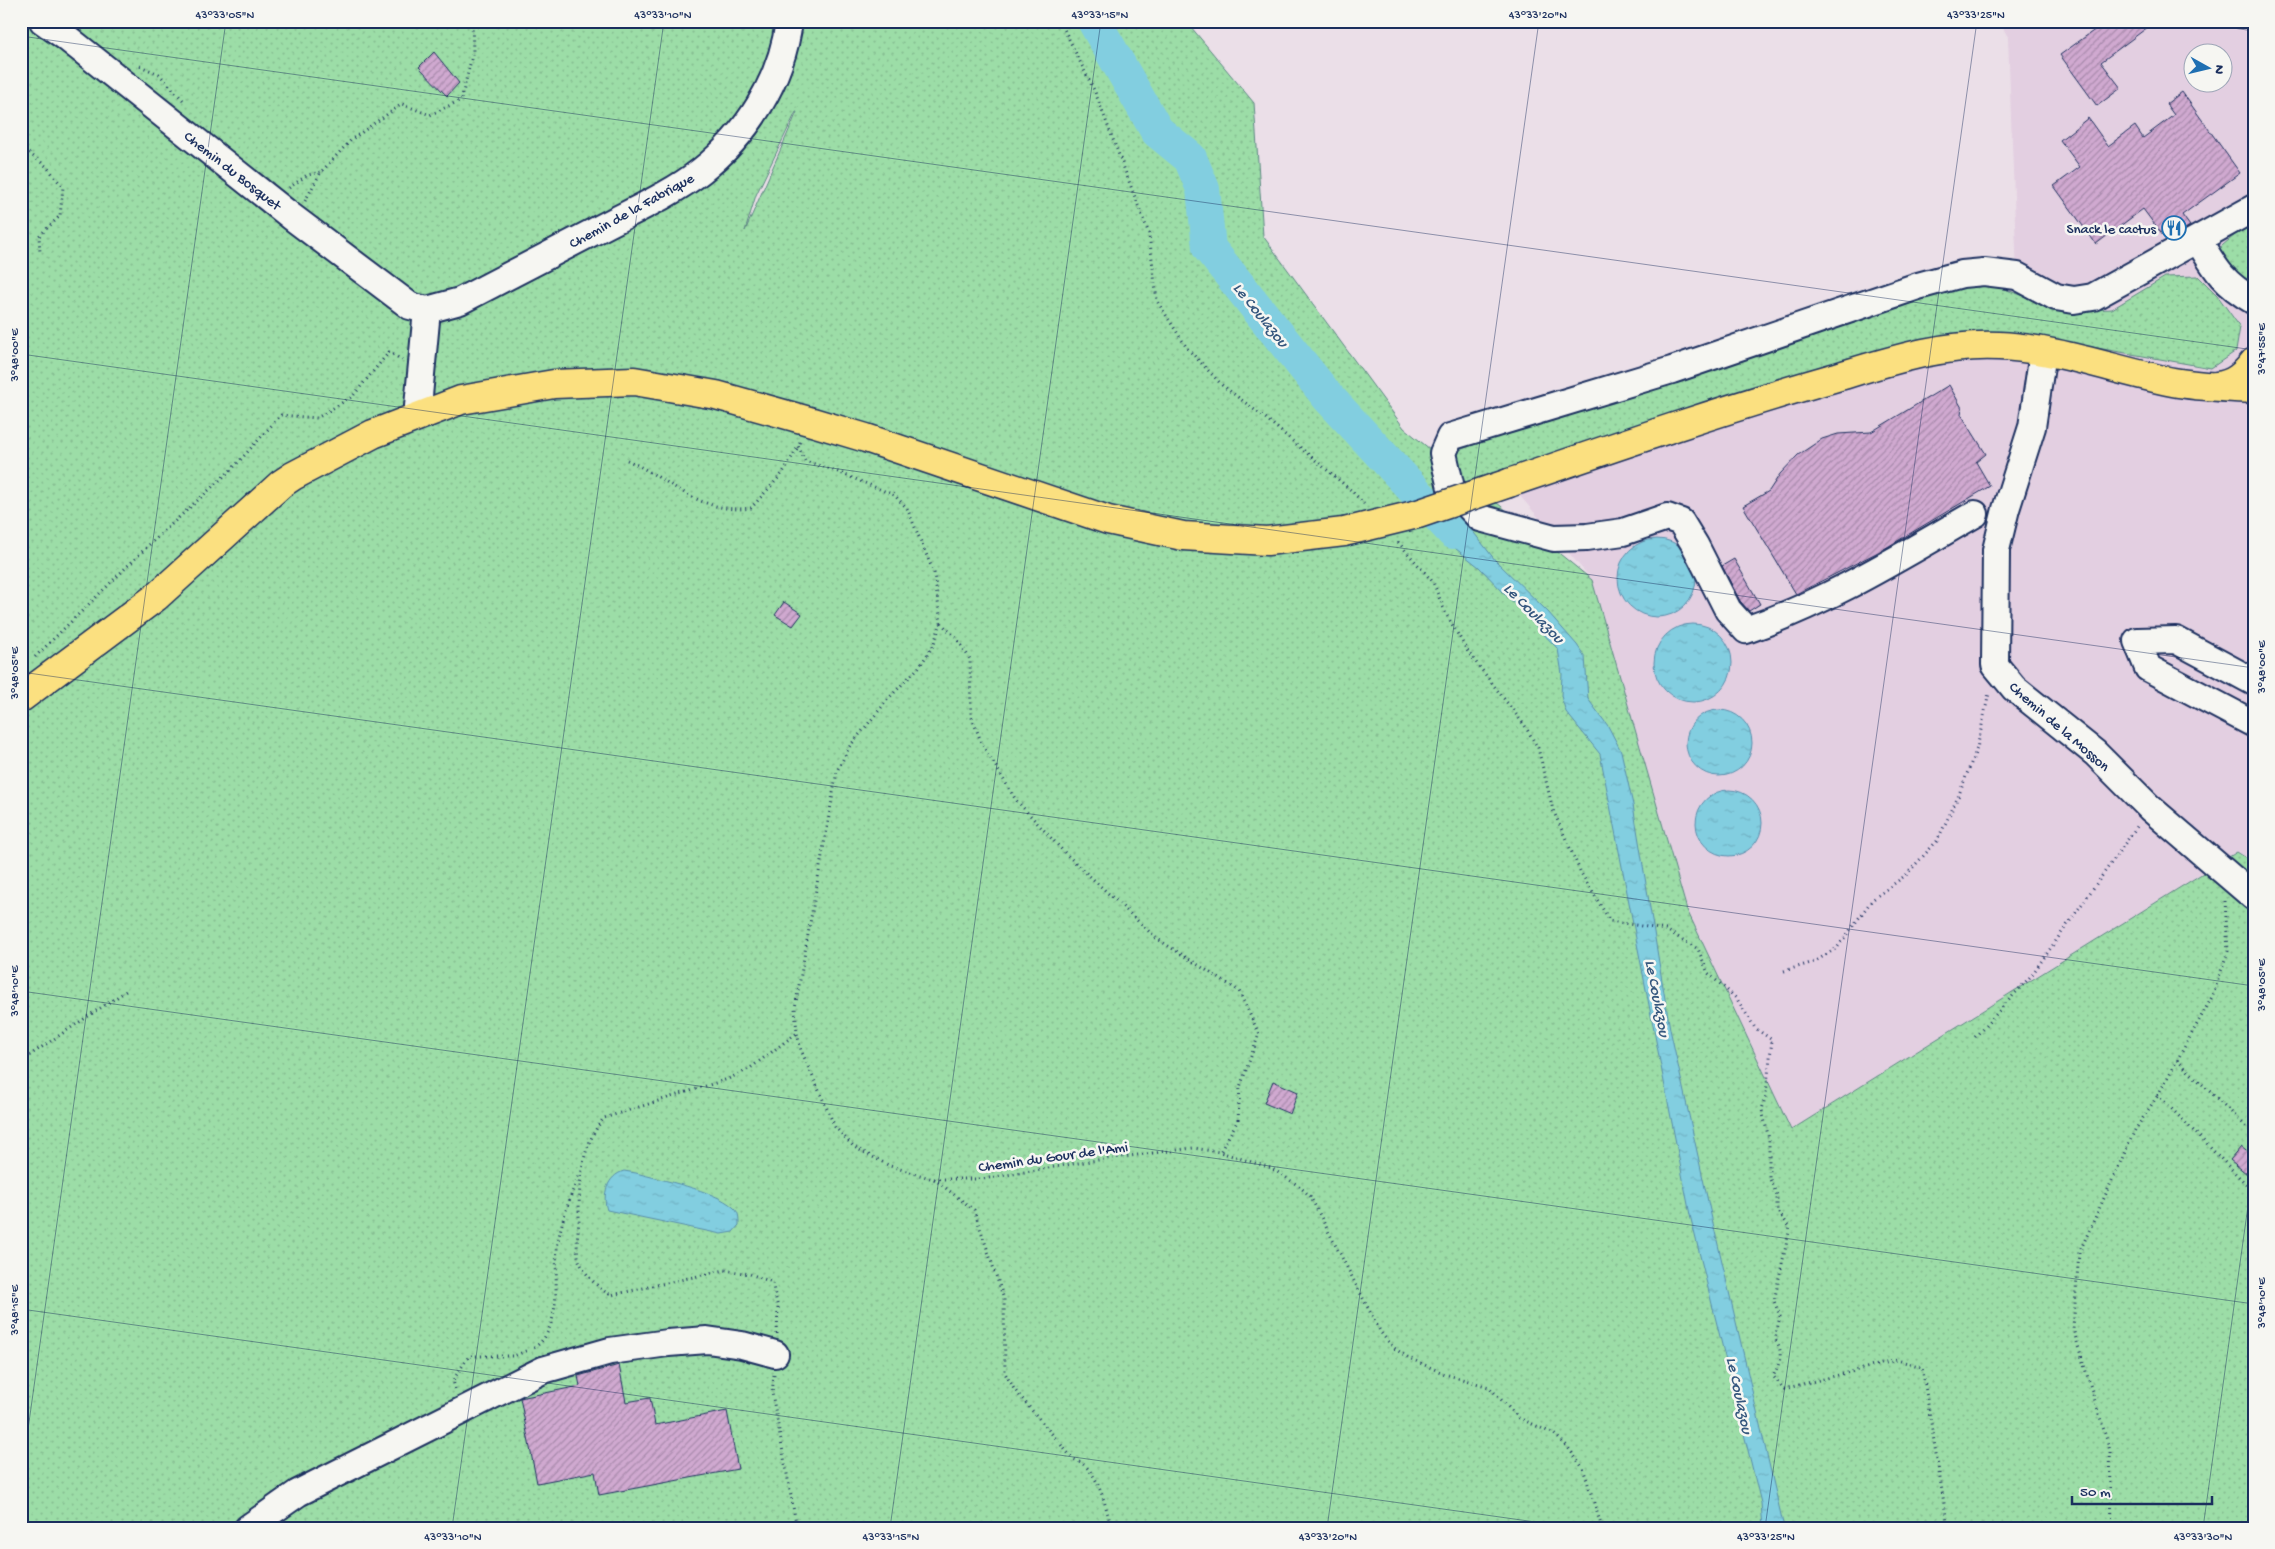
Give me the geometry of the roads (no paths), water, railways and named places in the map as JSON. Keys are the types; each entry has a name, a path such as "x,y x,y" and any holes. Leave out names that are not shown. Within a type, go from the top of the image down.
{"main road":[{"path":"28,693 156,597 281,484 373,434 461,400 554,384 634,381 716,395 876,441 1108,520 1183,536 1267,541 1344,532 1418,514 1696,419 1906,357 1950,348 1999,346 2043,352 2173,382 2203,387 2254,389"},
{"path":"2203,387 2226,385 2243,376 2254,362"}],"street":[{"name":"Chemin du Bosquet","path":"43,21 68,38 292,216 410,306 427,310"},
{"name":"Chemin de la Fabrique","path":"427,310 468,297 666,194 700,172 729,146 756,112 774,78 788,38 790,21"},
{"path":"1975,514 1846,588 1783,617 1746,630 1728,610 1695,545 1681,522 1667,517 1623,532 1587,538 1554,538 1480,518 1452,488 1443,452 1450,437 1672,370 1918,286 1962,274 1984,272 2017,276 2056,297 2074,300 2093,297 2254,208"},
{"path":"2198,240 2218,273 2230,286 2254,301"},
{"path":"417,417 427,310"},
{"name":"Chemin de la Mosson","path":"2043,352 2032,427 2006,509 1996,550 1995,665 2014,688 2095,753 2150,808 2254,897"},
{"path":"2254,682 2176,640 2137,641 2148,668 2254,724"},
{"path":"248,1528 298,1493 543,1370 610,1351 668,1342 707,1340 742,1345 775,1354"}],"water":[{"path":"1450,509 1471,529 1495,560 1548,612 1577,645 1585,657 1588,699 1608,726 1621,751 1633,805 1670,1029 1784,1528 1763,1528 1761,1503 1690,1215 1600,754 1566,712 1561,696 1562,674 1558,649 1479,567 1437,534 1420,517"},
{"path":"1649,539 1665,539 1679,545 1690,556 1696,570 1696,586 1690,600 1679,611 1665,617 1649,617 1635,611 1624,600 1618,586 1618,570 1624,556 1635,545"},
{"path":"1685,624 1701,624 1715,630 1726,641 1732,655 1732,671 1726,685 1715,696 1701,702 1685,702 1671,696 1660,685 1654,671 1654,655 1660,641 1671,630"},
{"path":"1719,710 1732,712 1742,720 1750,730 1752,743 1750,756 1742,766 1732,774 1719,776 1706,774 1696,766 1688,756 1686,743 1688,730 1696,720 1706,712"},
{"path":"1729,790 1742,792 1752,800 1760,810 1762,823 1760,836 1752,846 1742,854 1729,856 1716,854 1706,846 1698,836 1696,823 1698,810 1706,800 1716,792"},
{"path":"624,1171 673,1182 724,1201 735,1209 739,1225 733,1232 721,1234 607,1210 605,1198 607,1187 613,1177"}],"waterway":[{"name":"Le Coulazou","path":"1094,21 1157,131 1190,158 1203,189 1209,248 1328,397 1453,532"}],"place":[{"name":"Snack le cactus","path":"2174,228"}]}
